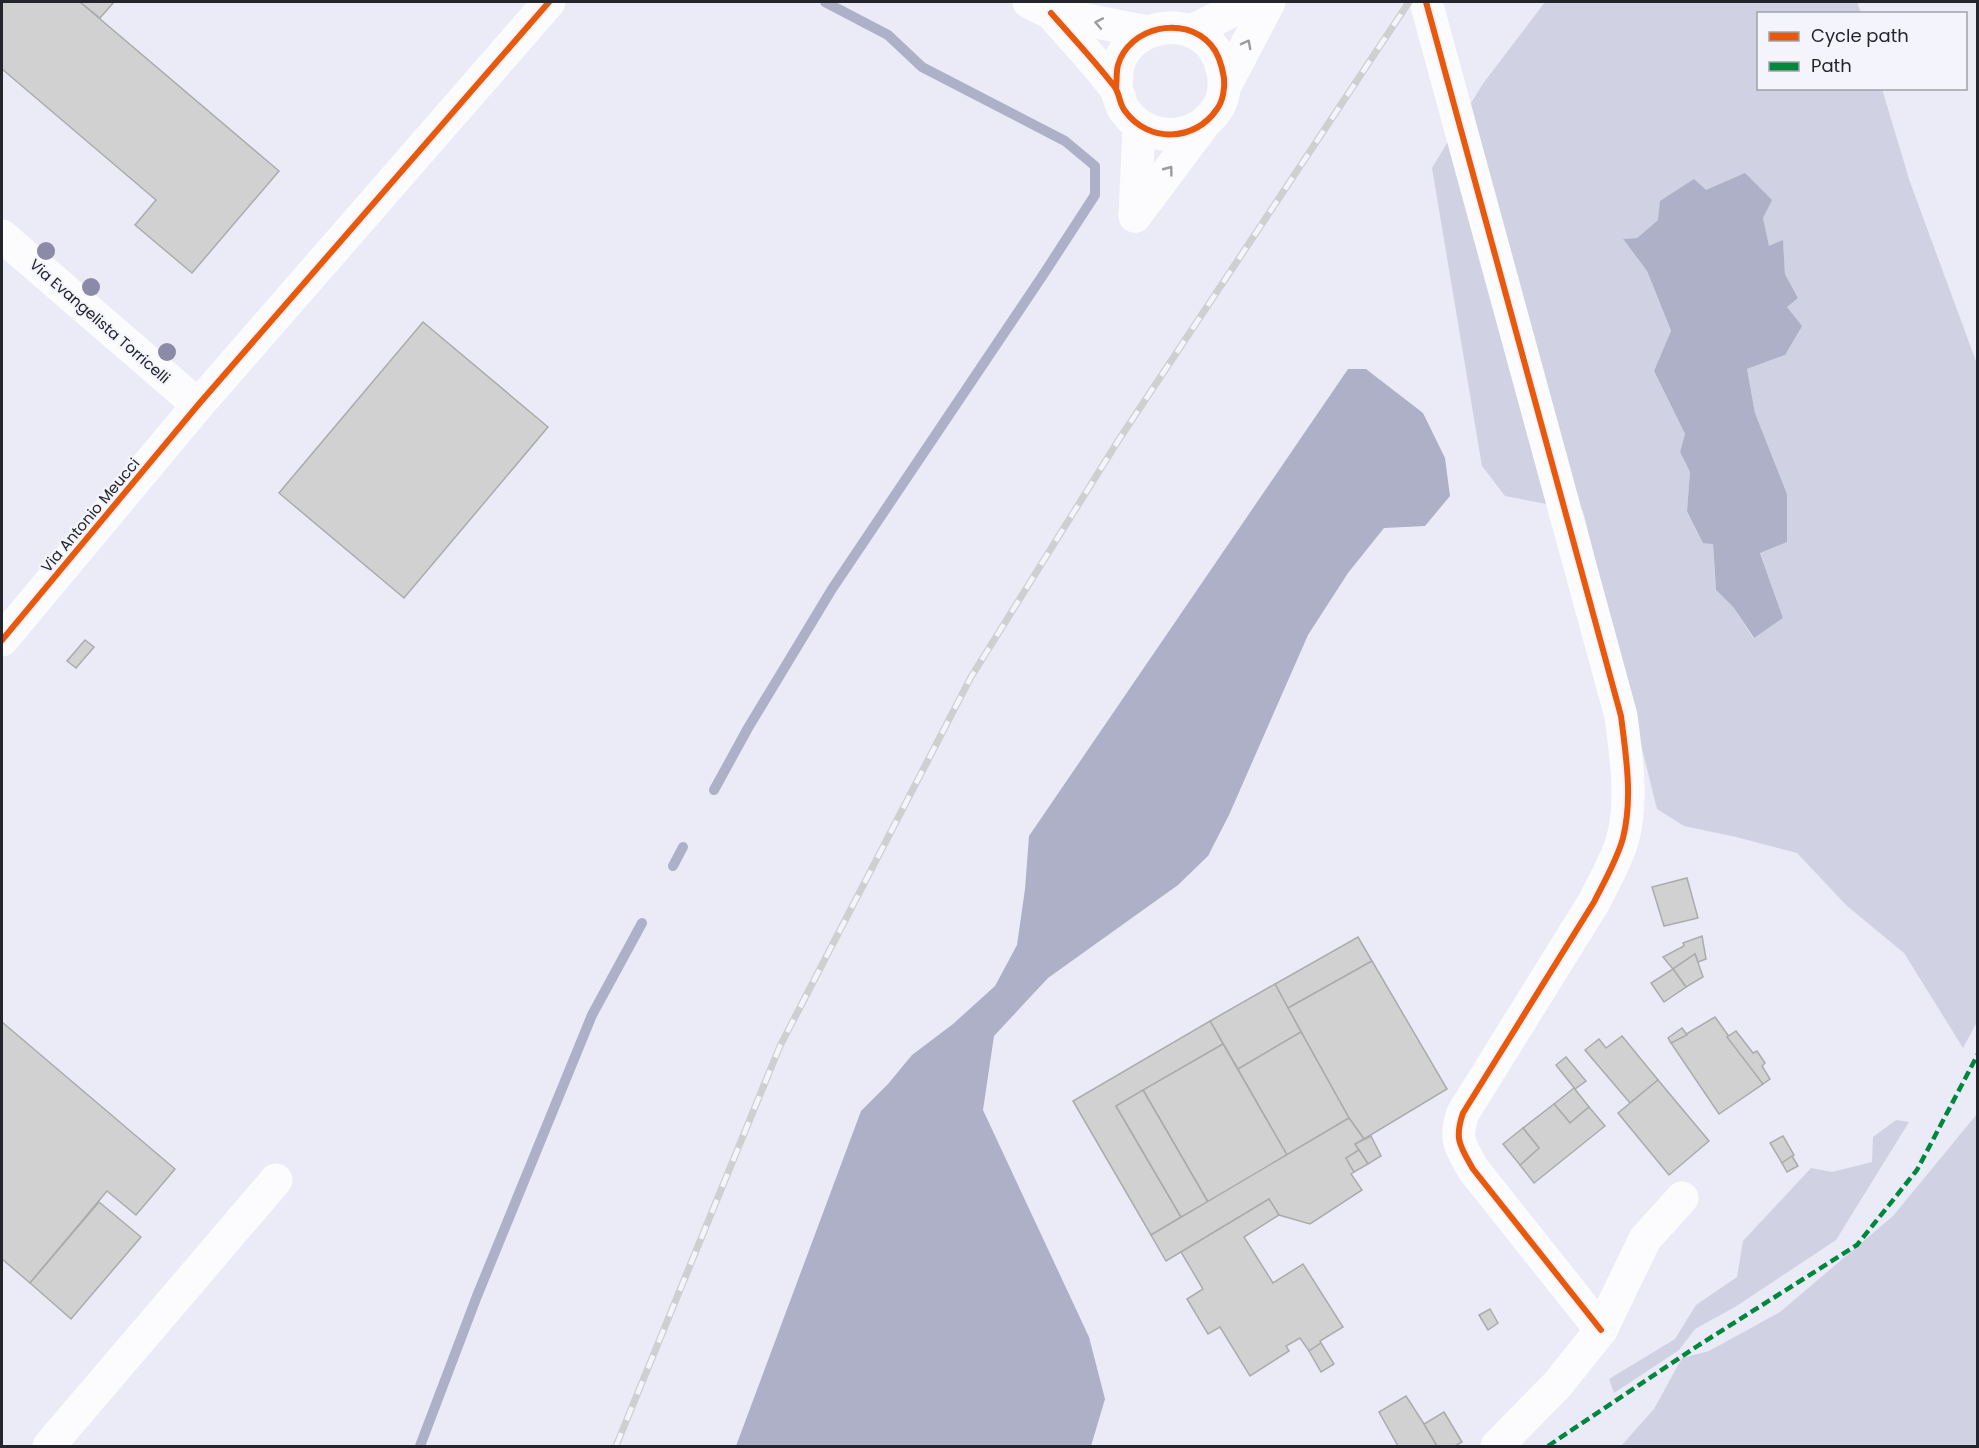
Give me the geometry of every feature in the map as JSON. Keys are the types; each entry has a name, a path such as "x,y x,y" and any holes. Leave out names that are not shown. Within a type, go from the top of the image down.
{"street":[{"name":"Via Antonio Meucci","path":"2,640 198,405 549,2"},
{"path":"1192,31 1249,2"},
{"path":"1139,126 1135,216 1218,108 1225,86 1269,2"},
{"path":"1426,2 1621,716 1628,770 1623,838 1608,873 1594,902 1463,1113 1457,1130 1460,1146 1473,1169 1601,1330"},
{"path":"1040,7 1147,32"},
{"path":"1040,7 1116,88 1124,110 1139,126 1160,135 1183,135 1203,125"},
{"path":"1116,88 1118,65 1129,45 1147,32 1169,27 1192,31 1211,44 1222,63 1225,86"},
{"name":"Via Evangelista Torricelli","path":"2,236 198,405"},
{"path":"49,1446 276,1180"},
{"path":"1497,1446 1557,1385 1601,1330 1645,1239 1682,1198"}],"shaded area":[{"path":"1545,2 1857,2 1861,12 1757,12 1757,90 1882,90 1910,182 1977,364 1978,1020 1963,1048 1904,953 1847,906 1797,853 1684,826 1657,809 1583,511 1505,496 1482,466 1432,168 1482,85","holes":["1763,218 1769,247 1783,241 1785,274 1798,298 1786,306 1785,355 1747,369 1755,413 1787,494 1787,542 1760,552 1783,618 1753,638 1734,608 1716,590 1713,543 1687,511 1690,472 1680,452 1685,434 1654,371 1671,332 1647,271 1623,239 1637,238 1658,220"]},
{"path":"1745,173 1772,200 1763,218 1769,246 1783,240 1785,274 1798,298 1787,307 1802,326 1785,355 1747,369 1755,413 1787,494 1787,542 1760,553 1783,618 1754,638 1734,608 1716,590 1713,544 1703,543 1687,511 1690,472 1680,452 1685,434 1654,371 1671,331 1647,271 1623,239 1637,238 1658,220 1660,201 1694,179 1706,190"},
{"path":"1348,369 1366,369 1423,413 1445,458 1450,496 1425,526 1384,528 1348,573 1308,635 1229,815 1208,856 1178,885 1048,978 994,1036 983,1110 1089,1337 1105,1399 1091,1446 736,1446 861,1111 912,1055 953,1024 995,986 1017,945 1025,889 1029,836"},
{"path":"1977,1114 1977,1446 1621,1446 1654,1409 1682,1358 1709,1351 1780,1312 1893,1216"},
{"path":"1896,1120 1909,1122 1836,1240 1735,1307 1695,1329 1679,1350 1614,1393 1609,1379 1675,1339 1696,1305 1737,1277 1743,1241 1811,1168 1832,1172 1872,1162 1873,1137"}],"building":[{"path":"2,2 80,2 279,171 192,273 135,225 156,200 2,69"},
{"path":"80,2 114,2 100,18"},
{"path":"423,322 548,427 404,598 279,493"},
{"path":"85,640 94,647 76,668 67,661"},
{"path":"1687,878 1698,918 1664,926 1652,887"},
{"path":"1702,936 1706,959 1698,962 1695,954 1673,969 1663,957 1684,946 1683,943"},
{"path":"1358,937 1372,961 1288,1008 1275,984"},
{"path":"1695,954 1703,977 1686,987 1673,969"},
{"path":"1372,961 1447,1089 1364,1139 1349,1118 1288,1008"},
{"path":"1673,969 1686,987 1664,1002 1651,983"},
{"path":"1275,984 1301,1032 1238,1069 1210,1021"},
{"path":"1715,1017 1763,1084 1719,1114 1671,1043"},
{"path":"1210,1021 1223,1044 1116,1106 1181,1217 1151,1235 1073,1101"},
{"path":"2,1022 175,1169 136,1215 107,1191 30,1283 2,1259"},
{"path":"1682,1028 1687,1035 1671,1043 1668,1038"},
{"path":"1736,1031 1753,1053 1757,1051 1765,1063 1762,1066 1770,1079 1763,1084 1727,1037"},
{"path":"1301,1032 1349,1118 1287,1155 1238,1069"},
{"path":"1622,1036 1658,1080 1630,1103 1585,1050 1599,1039 1606,1048"},
{"path":"1223,1044 1287,1155 1208,1202 1143,1090"},
{"path":"1566,1057 1586,1081 1575,1089 1556,1065"},
{"path":"1658,1080 1709,1141 1669,1175 1618,1113"},
{"path":"1574,1088 1589,1107 1570,1123 1554,1104"},
{"path":"1143,1090 1208,1202 1181,1217 1116,1106"},
{"path":"1554,1104 1570,1123 1589,1107 1605,1126 1534,1183 1520,1165 1539,1148 1523,1128"},
{"path":"1349,1118 1364,1139 1355,1144 1359,1150 1346,1158 1354,1172 1351,1174 1362,1190 1310,1224 1279,1215 1269,1199 1166,1261 1151,1235"},
{"path":"1523,1128 1539,1148 1520,1165 1503,1144"},
{"path":"1371,1136 1381,1156 1368,1164 1355,1144"},
{"path":"1783,1136 1794,1155 1782,1163 1770,1143"},
{"path":"1359,1150 1368,1164 1354,1172 1346,1158"},
{"path":"1792,1156 1798,1166 1787,1172 1782,1163"},
{"path":"1269,1199 1279,1215 1244,1237 1273,1283 1303,1264 1343,1327 1320,1341 1321,1343 1309,1351 1300,1338 1286,1346 1289,1351 1250,1376 1220,1327 1208,1334 1187,1299 1203,1289 1181,1252"},
{"path":"99,1202 141,1237 71,1319 30,1283"},
{"path":"1490,1309 1498,1323 1488,1330 1479,1315"},
{"path":"1321,1343 1334,1364 1321,1372 1309,1351"},
{"path":"1406,1396 1437,1446 1398,1446 1379,1412"},
{"path":"1444,1412 1462,1442 1455,1446 1437,1446 1424,1424"}],"waterway":[{"path":"714,790 748,728 832,589 1095,195 1095,166 1065,141 922,67 888,35 825,2"},
{"path":"673,866 683,847"},
{"path":"420,1446 477,1296 592,1015 642,923"}],"railway":[{"path":"616,1446 780,1046 971,677 1118,441 1409,2"}],"marked path":[{"path":"1548,1446 1699,1345 1857,1245 1917,1170 1978,1054"}],"cycle path":[{"path":"2,640 198,405 549,2"},
{"path":"1426,2 1621,716 1628,792 1623,838 1610,871 1594,902 1463,1113 1459,1136 1462,1148 1473,1169 1601,1330"},
{"path":"1051,13 1114,86 1125,111 1146,129 1171,134 1184,133 1197,128 1208,120 1219,106 1223,94 1224,78 1216,52 1200,35 1187,30 1158,29 1133,41 1124,52 1118,65 1116,88"}]}
